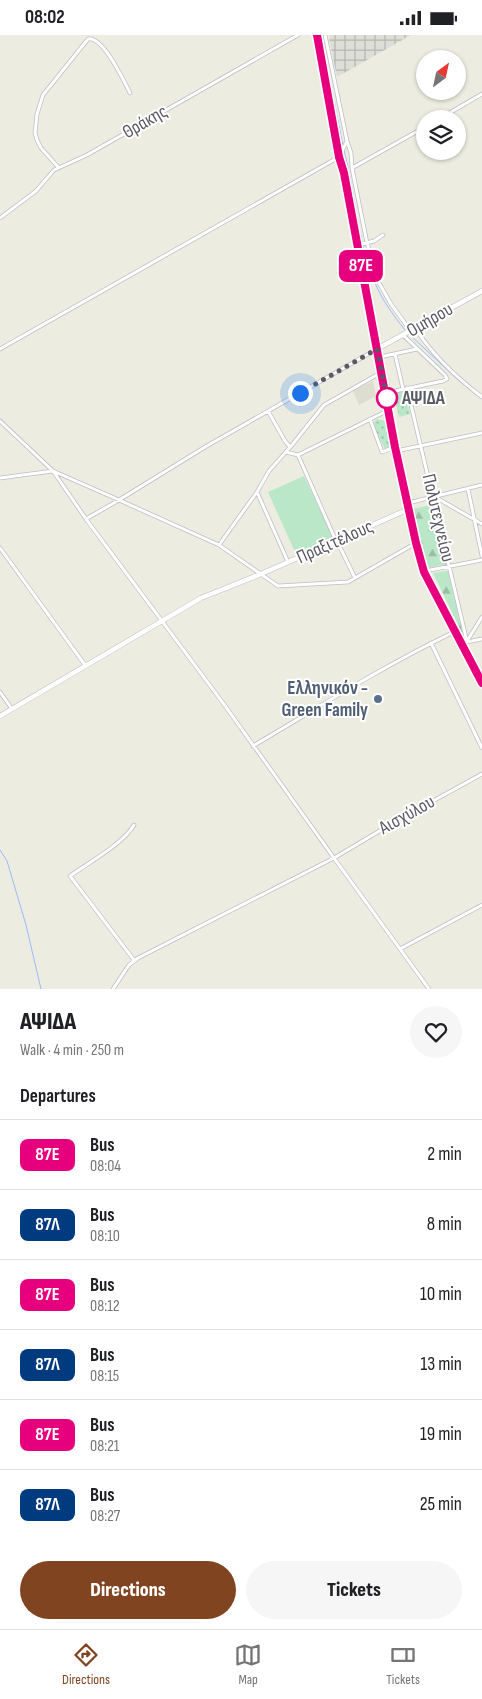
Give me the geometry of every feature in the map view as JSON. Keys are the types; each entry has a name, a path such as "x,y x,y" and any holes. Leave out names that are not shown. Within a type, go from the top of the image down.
{"main road":[{"path":"317,35 339,157 344,173 396,449 416,543 424,572 482,683"}],"street":[{"name":"Θράκης","path":"0,218 36,191 59,168 87,155 298,35"},
{"path":"325,35 351,153 352,168 367,243 378,281 391,304 412,329 443,362 482,397"},
{"path":"59,168 41,148 37,140 35,133 37,114 43,95 88,39 96,41 113,60 130,93"},
{"path":"454,110 482,94"},
{"path":"352,168 416,132"},
{"path":"0,349 192,242 339,157 347,141"},
{"path":"357,245 367,243 383,235"},
{"name":"Ομήρου","path":"377,349 482,291"},
{"path":"386,393 446,379 445,375 403,335"},
{"path":"86,519 190,456 377,349"},
{"path":"380,357 417,349"},
{"name":"Πολυτεχνείου","path":"395,354 421,445 467,641"},
{"path":"219,545 257,492 268,471 324,405 382,372"},
{"path":"286,452 298,455 389,410"},
{"path":"268,411 290,447"},
{"path":"370,419 382,452 482,433"},
{"path":"0,421 53,471 429,989"},
{"path":"298,455 336,541 355,578"},
{"path":"0,478 53,471 219,545 278,586 348,582 416,543"},
{"path":"408,503 482,485"},
{"path":"424,572 482,558 468,488"},
{"path":"257,492 289,562"},
{"path":"434,497 482,524"},
{"name":"Πραξιτέλους","path":"0,716 207,595 289,562 409,509"},
{"path":"0,548 85,665"},
{"path":"461,645 467,641 482,617"},
{"path":"253,746 430,643 454,632"},
{"path":"467,641 482,639"},
{"path":"430,643 482,749"},
{"path":"0,692 12,709"},
{"name":"Αισχύλου","path":"134,960 334,859 400,819 482,774"},
{"path":"113,989 134,960 70,876 120,840 134,825"},
{"path":"400,949 482,905"}],"shaded area":[{"path":"328,35 411,35 337,77 330,36"},
{"path":"373,381 376,396 359,405 353,391"}],"green space":[{"path":"405,390 410,414 399,417 393,393"},
{"path":"377,419 386,421 391,444 389,448 385,449 372,424"},
{"path":"304,476 334,539 296,554 268,492"},
{"path":"431,505 447,564 428,568 413,509"},
{"path":"448,571 462,631 463,635 433,573"}],"waterway":[{"path":"321,35 343,146"},
{"path":"344,150 363,247 368,262 383,299 405,330"},
{"path":"408,333 457,379 482,399"},
{"path":"0,850 7,861 26,925 41,989"}],"bus line":[{"name":"87Ε","path":"317,35 339,157 344,173 380,357 396,451 416,543 424,572 482,683"}],"place":[{"name":"ΑΨΙΔΑ","path":"387,398"},
{"name":"Ελληνικόν - Green Family","path":"378,699"}],"route":[{"path":"300,393 377,349 387,398"}]}
